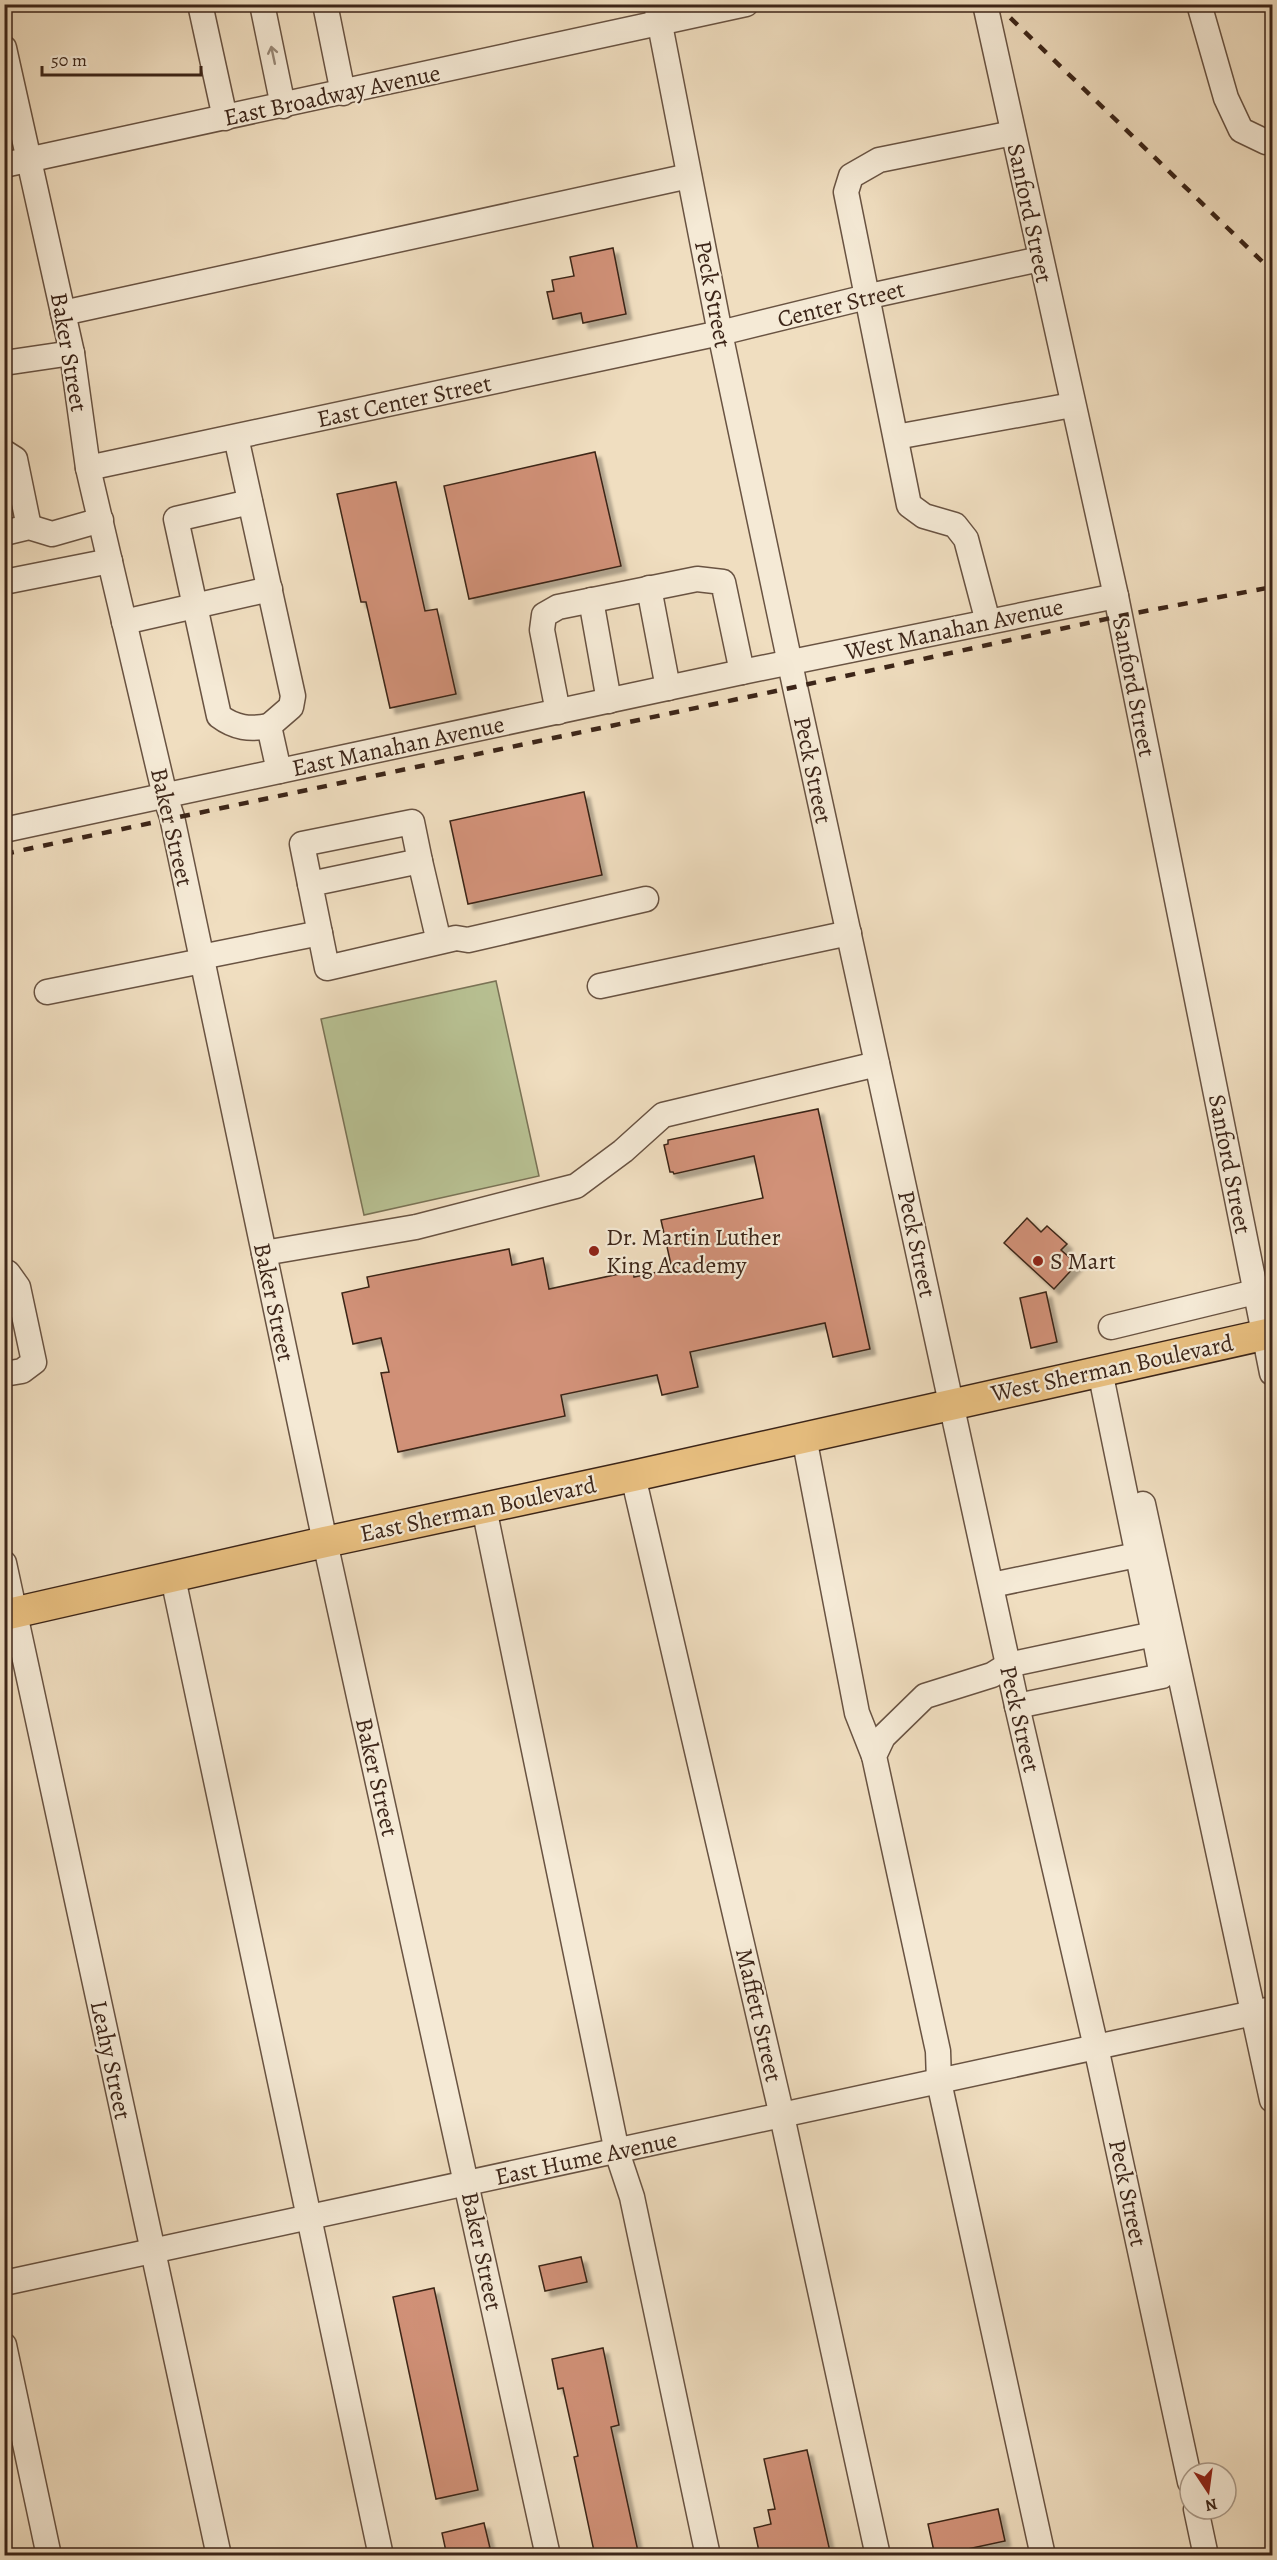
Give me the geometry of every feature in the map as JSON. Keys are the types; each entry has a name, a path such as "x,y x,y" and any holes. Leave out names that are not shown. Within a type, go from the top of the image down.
{"main road":[{"name":"West Sherman Boulevard","path":"951,1403 1268,1334"},
{"name":"East Sherman Boulevard","path":"10,1614 951,1403"}],"street":[{"path":"200,4 225,118"},
{"path":"262,4 283,106"},
{"path":"325,4 343,93"},
{"name":"East Broadway Avenue","path":"4,165 343,93 658,14 746,4"},
{"name":"Sanford Street","path":"985,4 1116,596 1255,1292 1268,1334 1272,1373"},
{"path":"1199,4 1226,98 1241,130 1266,142 1272,141"},
{"name":"Peck Street","path":"658,14 720,333 849,933 1017,1706 1096,2048 1185,2461"},
{"name":"Baker Street","path":"4,48 72,353 88,468 172,818 325,1542 548,2556"},
{"path":"988,622 966,539 955,525 924,516 909,505 846,192 851,176 879,160 1013,133"},
{"path":"63,314 689,176"},
{"name":"Center Street","path":"720,333 962,275 1040,259"},
{"name":"East Center Street","path":"88,468 720,333"},
{"path":"4,363 72,353"},
{"path":"896,437 1072,405"},
{"path":"236,436 293,696 291,707 269,726 256,729 231,726 219,716 176,519 250,502"},
{"path":"4,452 15,459 29,527"},
{"path":"4,533 29,527 52,534 100,520"},
{"path":"4,582 110,561"},
{"path":"558,712 542,630 544,615 558,607 697,579 723,582 742,672"},
{"path":"650,588 668,688"},
{"path":"124,622 270,590"},
{"name":"West Manahan Avenue","path":"791,662 1116,596"},
{"path":"591,600 609,701"},
{"name":"East Manahan Avenue","path":"4,830 791,662"},
{"path":"269,726 279,771"},
{"path":"439,942 412,822 302,844 327,968 439,942 456,938 468,940 646,899"},
{"path":"310,884 420,861"},
{"path":"47,992 320,933"},
{"path":"600,987 849,933"},
{"path":"264,1253 416,1227 576,1186 623,1151 663,1115 878,1064"},
{"path":"4,1274 8,1273 18,1287 34,1362 22,1371 4,1374"},
{"path":"1112,1327 1255,1292"},
{"path":"1017,1706 1162,1676 1137,1555 1107,1370"},
{"path":"1107,1370 1263,2011 1272,2100"},
{"path":"804,1437 857,1713 874,1756 938,2051 939,2082 1043,2556"},
{"name":"Maffett Street","path":"633,1476 782,2116 878,2556"},
{"path":"484,1508 617,2152 632,2198 708,2556"},
{"path":"992,1585 1137,1555"},
{"name":"Leahy Street","path":"4,1563 10,1614 219,2556"},
{"path":"173,1578 381,2556"},
{"path":"874,1756 883,1737 925,1696 992,1675 1008,1665 1154,1634"},
{"name":"East Hume Avenue","path":"4,2283 1263,2011"},
{"path":"4,2344 49,2556"},
{"path":"1199,2521 1206,2556"}],"green space":[{"path":"496,981 539,1176 364,1215 321,1019"}],"building":[{"path":"613,248 626,314 583,323 581,313 553,319 547,292 554,291 552,280 574,276 570,257"},
{"path":"595,452 621,566 469,599 444,486"},
{"path":"396,482 425,611 437,609 456,694 390,708 366,602 361,602 337,494"},
{"path":"584,792 602,875 468,904 450,821"},
{"path":"818,1109 870,1349 833,1357 825,1323 690,1352 698,1387 662,1395 657,1375 561,1395 565,1416 398,1452 381,1373 389,1372 381,1338 353,1344 342,1293 369,1287 367,1277 509,1249 512,1265 543,1258 549,1289 633,1271 634,1277 672,1269 661,1220 763,1198 754,1156 674,1174 670,1172 664,1145 668,1144 668,1140"},
{"path":"1027,1218 1041,1232 1047,1226 1067,1244 1061,1250 1077,1264 1054,1289 1004,1243"},
{"path":"1046,1292 1057,1342 1031,1348 1020,1298"},
{"path":"581,2257 587,2282 545,2291 539,2266"},
{"path":"434,2288 478,2490 436,2499 393,2297"},
{"path":"603,2348 619,2425 611,2427 639,2556 595,2556 574,2457 578,2456 563,2388 558,2389 552,2359"},
{"path":"807,2450 831,2556 760,2556 754,2528 771,2524 768,2510 775,2509 764,2459"},
{"path":"998,2509 1005,2541 935,2556 928,2524"},
{"path":"484,2523 490,2548 447,2556 442,2533"}],"railway":[{"path":"996,4 1272,271"},
{"path":"4,854 1120,616 1272,587"}],"place":[{"name":"Dr. Martin Luther King Academy","path":"594,1251"},
{"name":"S Mart","path":"1038,1261"}]}
